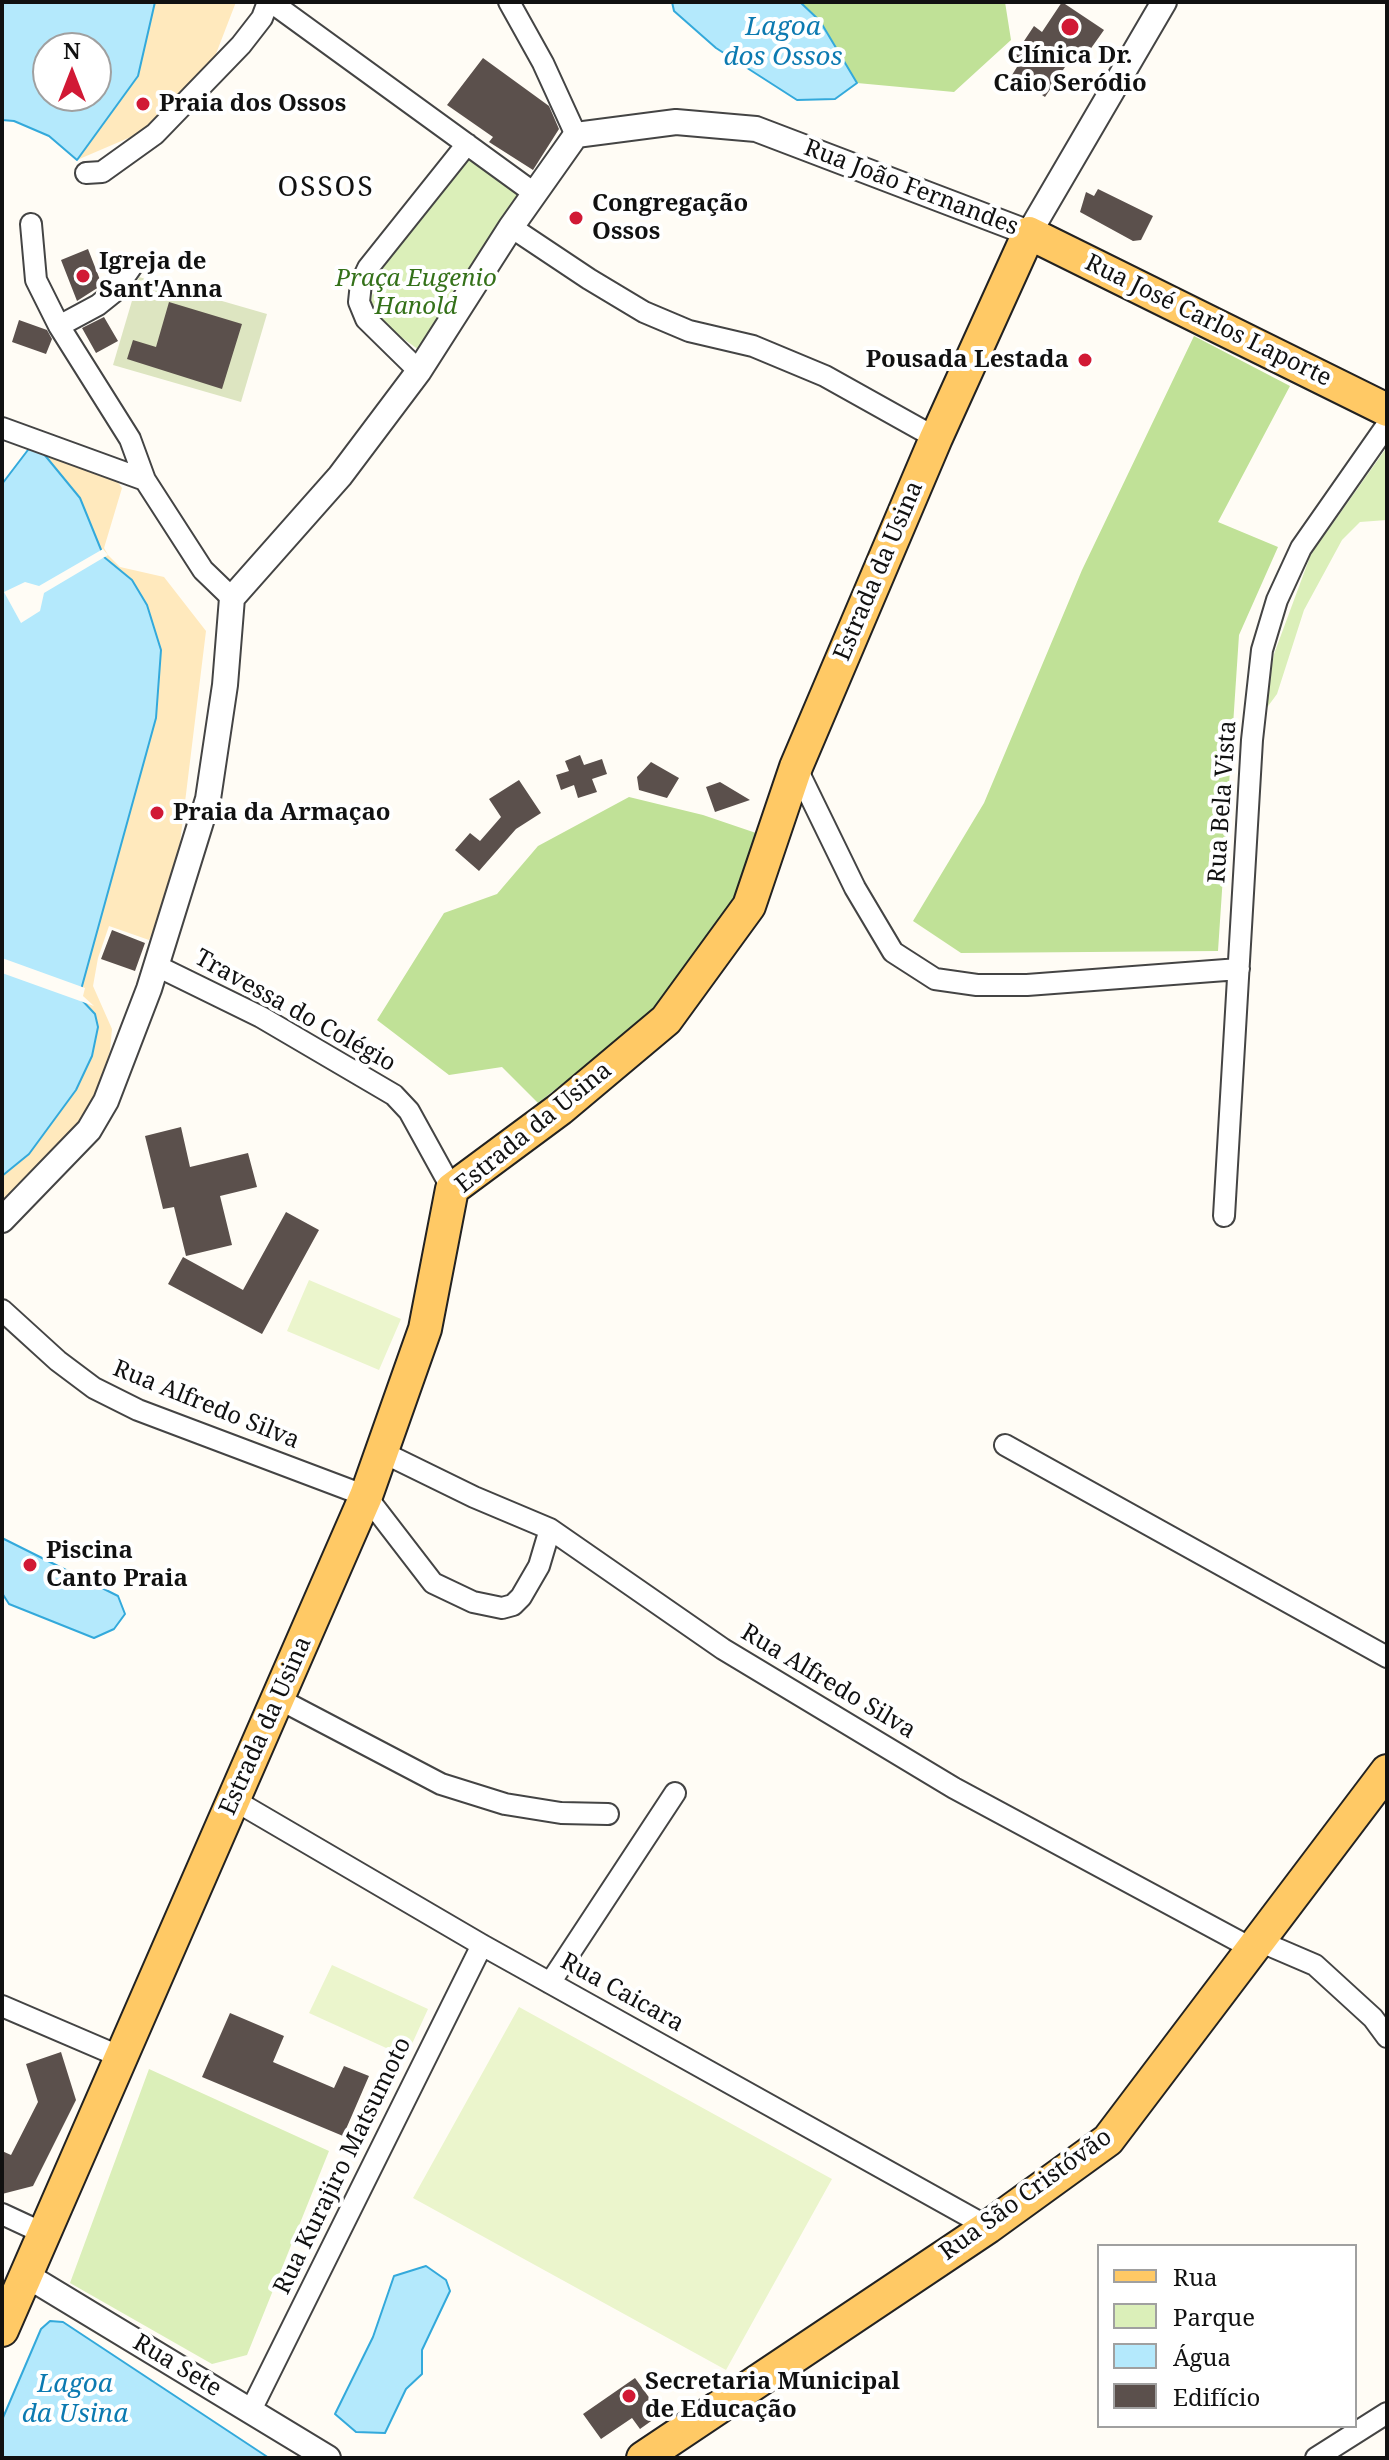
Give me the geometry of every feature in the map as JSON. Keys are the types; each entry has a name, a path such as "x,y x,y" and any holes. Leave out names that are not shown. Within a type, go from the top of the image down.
{"main road":[{"name":"Rua José Carlos Laporte","path":"1029,233 1387,410"},
{"name":"Estrada da Usina","path":"2,2330 366,1496 425,1329 452,1189 560,1109 666,1020 749,906 796,767 936,438 1029,233"},
{"name":"Rua São Cristóvão","path":"643,2458 988,2227 1108,2140 1387,1771"}],"street":[{"path":"94,172 155,134 241,45 262,18 269,2 534,193"},
{"path":"2,1220 89,1130 106,1101 157,966 208,799 225,685 232,598 340,476 419,371 511,227 576,135 543,63 509,2"},
{"name":"Rua João Fernandes","path":"576,135 676,122 756,129 1029,233 1164,2"},
{"path":"419,371 366,319 359,302 361,283 368,268 467,144"},
{"path":"31,224 36,280 59,326 130,439 145,480 203,570 232,598"},
{"path":"511,227 644,312 689,331 753,346 825,376 936,438"},
{"path":"59,326 113,293 132,266"},
{"name":"Rua Bela Vista","path":"1224,1216 1252,740 1262,650 1277,600 1301,548 1387,425"},
{"path":"2,428 145,480"},
{"path":"796,767 855,888 893,952 935,979 977,985 1027,985 1239,969"},
{"name":"Travessa do Colégio","path":"157,966 261,1017 394,1095 409,1111 452,1189"},
{"name":"Rua Alfredo Silva","path":"2,1310 58,1361 105,1393 138,1410 366,1496"},
{"path":"1005,1445 1387,1657"},
{"name":"Rua Alfredo Silva","path":"382,1452 474,1497 550,1529 723,1649 954,1788 1256,1945 1315,1965 1373,2018 1387,2037"},
{"path":"366,1496 433,1583 473,1602 494,1607 513,1605 521,1597 539,1566 550,1529"},
{"path":"279,1699 441,1784 505,1804 561,1813 608,1814"},
{"path":"550,1983 675,1793"},
{"name":"Rua Caicara","path":"234,1800 482,1945 988,2227"},
{"name":"Rua Kurajiro Matsumoto","path":"251,2410 482,1945"},
{"path":"2,2006 121,2057"},
{"path":"2,2214 43,2233"},
{"name":"Rua Sete","path":"26,2275 328,2458"},
{"path":"1316,2458 1387,2413"}],"green space":[{"path":"800,2 1005,2 1011,40 954,92 857,83 820,21"},
{"name":"Praça Eugenio Hanold","path":"469,153 528,197 423,353 375,318 371,300 377,276"},
{"path":"139,277 267,314 241,402 113,365"},
{"path":"1194,336 1290,386 1218,522 1278,547 1239,635 1218,951 961,953 913,921 984,803 1082,570"},
{"path":"1387,447 1387,520 1360,522 1342,540 1304,610 1277,694 1263,713 1274,654 1311,554"},
{"path":"629,797 703,815 756,833 733,900 651,1014 538,1103 502,1067 449,1075 377,1020 444,913 497,894 538,846"},
{"path":"309,1280 401,1319 379,1370 287,1331"},
{"path":"332,1965 428,2009 406,2057 309,2013"},
{"path":"519,2007 832,2179 726,2370 413,2198"},
{"path":"149,2069 329,2151 247,2355 212,2364 70,2283"}],"sand":[{"name":"Praia dos Ossos","path":"155,2 236,2 214,59 140,133 77,160 138,76"},
{"name":"Praia da Armaçao","path":"34,442 112,474 122,488 104,548 108,555 120,567 164,577 206,631 180,843 158,921 149,940 109,926 93,986 112,1029 110,1051 96,1092 79,1126 2,1207 2,1176 29,1153 79,997 156,718 132,580 104,557 90,521"}],"water":[{"path":"2,2 155,2 138,76 112,112 112,32 32,32 32,112 112,112 77,160 49,136 14,121 2,120"},
{"name":"Lagoa dos Ossos","path":"672,2 800,2 820,21 857,83 835,99 797,100 716,48 674,11"},
{"path":"34,442 80,498 104,557 132,580 147,605 161,650 156,718 79,997 95,1014 98,1027 92,1056 76,1090 29,1154 2,1176 2,484"},
{"name":"Piscina Canto Praia","path":"2,1538 118,1596 125,1614 114,1629 94,1638 9,1604 2,1593"},
{"path":"426,2266 446,2280 450,2291 422,2350 422,2374 406,2389 385,2433 356,2432 335,2414 373,2337 394,2276"},
{"name":"Lagoa da Usina","path":"50,2321 63,2322 269,2458 2,2458 2,2420 41,2329"}],"pier":[{"path":"103,549 108,555 44,593 40,611 21,623 4,592 25,582 39,586"},
{"path":"2,958 85,988 83,996 94,1006 2,973"}],"building":[{"path":"1062,2 1104,30 1082,61 1073,55 1045,97 1012,75 1017,67 1010,62 1034,26 1042,32"},
{"path":"483,58 549,106 559,129 533,170 489,142 493,137 447,105"},
{"path":"1098,189 1153,216 1141,240 1133,241 1080,212 1086,192 1094,196"},
{"name":"Igreja de Sant'Anna","path":"88,249 102,285 77,301 61,260"},
{"path":"169,302 242,324 222,389 127,359 133,340 156,347"},
{"path":"104,317 118,341 96,353 82,328"},
{"path":"19,320 47,330 52,339 46,354 12,342"},
{"path":"580,755 584,765 602,759 607,774 592,779 597,792 578,798 574,785 561,790 556,775 569,771 565,761"},
{"path":"651,762 679,778 667,798 639,790 637,777"},
{"path":"519,780 541,813 516,829 479,871 455,850 470,833 480,841 501,817 489,799"},
{"path":"720,782 750,800 715,812 706,787"},
{"path":"112,930 145,943 135,971 101,959"},
{"path":"181,1127 190,1167 248,1153 257,1187 220,1196 232,1245 186,1256 174,1207 163,1209 145,1136"},
{"path":"286,1212 319,1230 262,1334 168,1284 183,1257 243,1290"},
{"path":"230,2013 284,2036 273,2062 334,2088 344,2066 369,2076 343,2136 202,2077"},
{"path":"61,2052 76,2100 33,2186 2,2194 2,2151 11,2155 38,2102 26,2064"},
{"name":"Secretaria Municipal de Educação","path":"635,2378 661,2414 640,2429 632,2418 601,2439 583,2414"}],"place":[{"name":"Clínica Dr. Caio Seródio","path":"1070,27"},
{"name":"Praia dos Ossos","path":"143,104"},
{"name":"Congregação Ossos","path":"576,218"},
{"name":"Igreja de Sant'Anna","path":"83,276"},
{"name":"Pousada Lestada","path":"1085,360"},
{"name":"Praia da Armaçao","path":"157,813"},
{"name":"Piscina Canto Praia","path":"30,1565"},
{"name":"Secretaria Municipal de Educação","path":"629,2396"}],"district":[{"name":"OSSOS","path":"326,188"}]}
